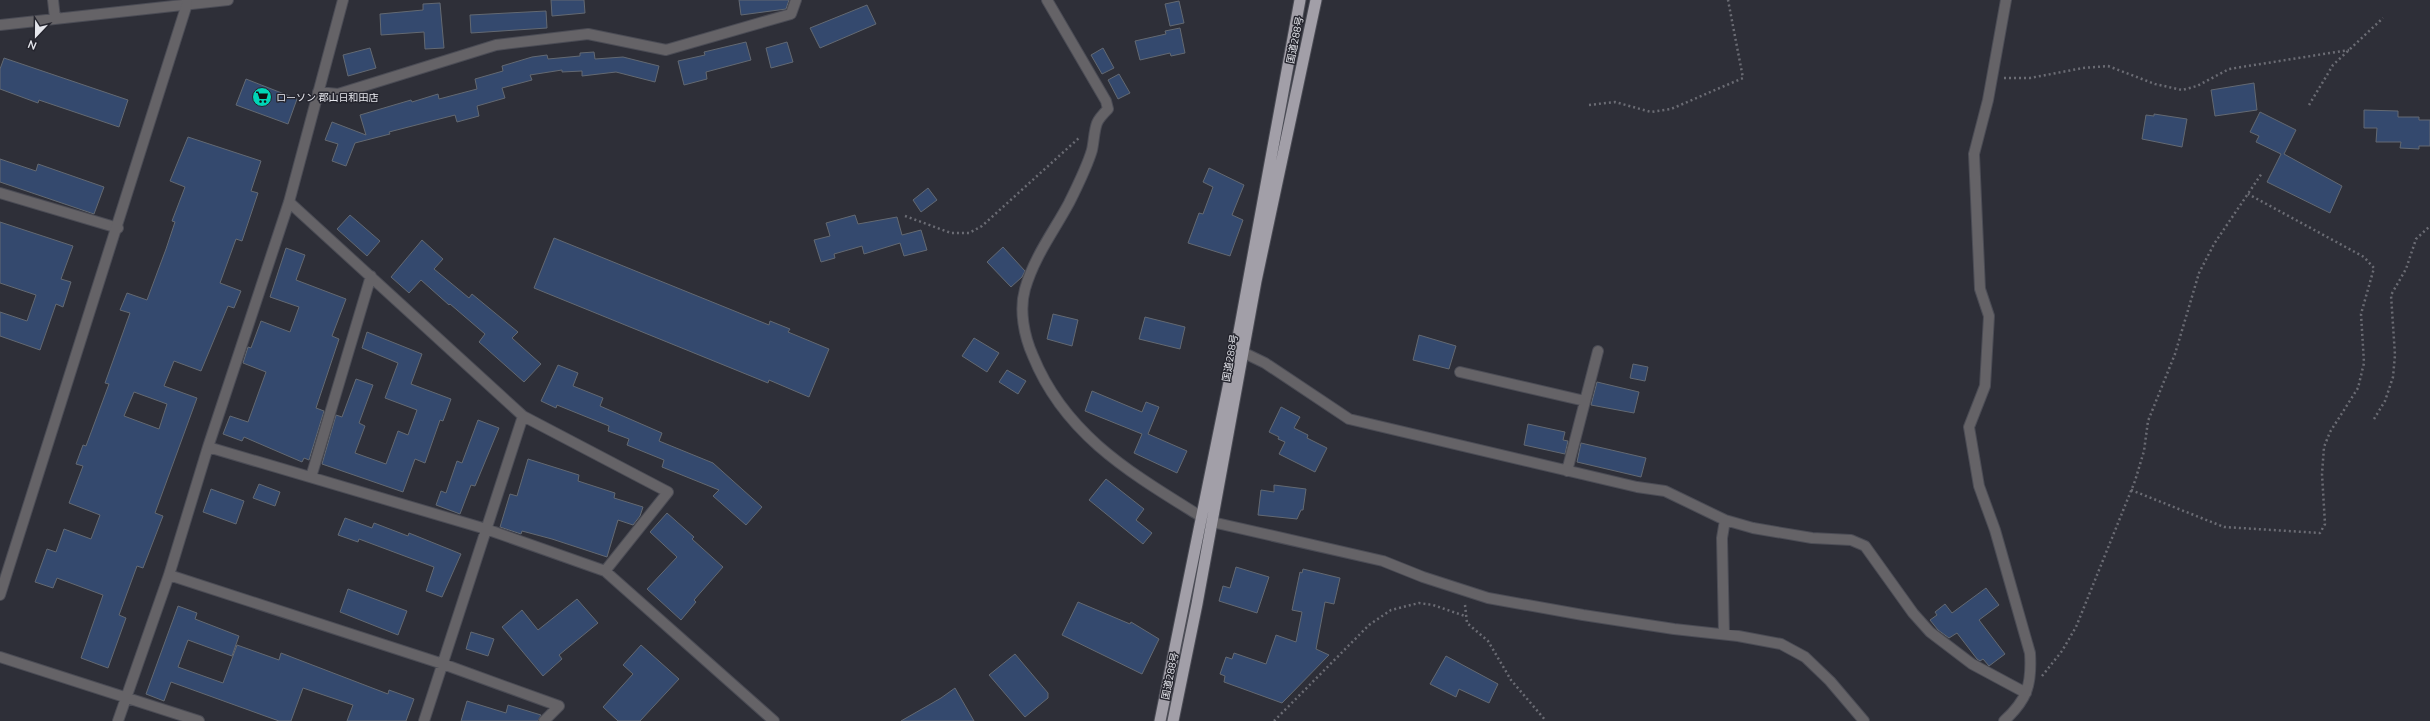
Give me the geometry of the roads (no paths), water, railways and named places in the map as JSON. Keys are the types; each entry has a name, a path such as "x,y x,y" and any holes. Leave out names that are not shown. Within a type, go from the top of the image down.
{"highway":[{"name":"国道288号","path":"1173,721 1212,522 1300,0"},
{"name":"国道288号","path":"1160,721 1200,516 1205,506 1259,266 1316,0"}],"street":[{"path":"53,0 55,18"},
{"path":"0,25 228,0"},
{"path":"118,721 169,575 208,447 289,202 343,0"},
{"path":"318,92 338,94 490,47 588,34 666,50 791,14 796,0"},
{"path":"1047,0 1106,101 1108,109 1097,122 1092,150 1084,170 1069,203 1036,259 1025,288 1022,301 1025,337 1052,396 1078,428 1089,439 1150,484 1200,516"},
{"path":"2004,721 2021,704 2026,693 2029,679 2030,653 1995,530 1979,486 1969,427 1985,386 1989,316 1980,289 1974,154 1992,78 2006,0"},
{"path":"0,595 118,228 187,4"},
{"path":"0,193 118,228"},
{"path":"289,202 523,416 668,492 605,571"},
{"path":"311,477 371,276"},
{"path":"1240,350 1349,419 1637,487 1665,491 1725,520 1768,531 1812,538 1847,540 1865,546 1913,613 1930,632 1972,664 2026,693"},
{"path":"1567,471 1598,351"},
{"path":"1460,372 1585,401"},
{"path":"424,721 523,416"},
{"path":"208,447 486,529 605,571 774,721"},
{"path":"1724,634 1722,538 1725,520"},
{"path":"1212,522 1383,561 1467,593 1583,615 1674,630 1724,634 1770,642 1791,648 1805,657 1830,681 1864,721"},
{"path":"169,575 443,664 560,706 544,721"},
{"path":"0,657 199,721"}],"place":[{"name":"ローソン 郡山日和田店","path":"262,97"}]}
